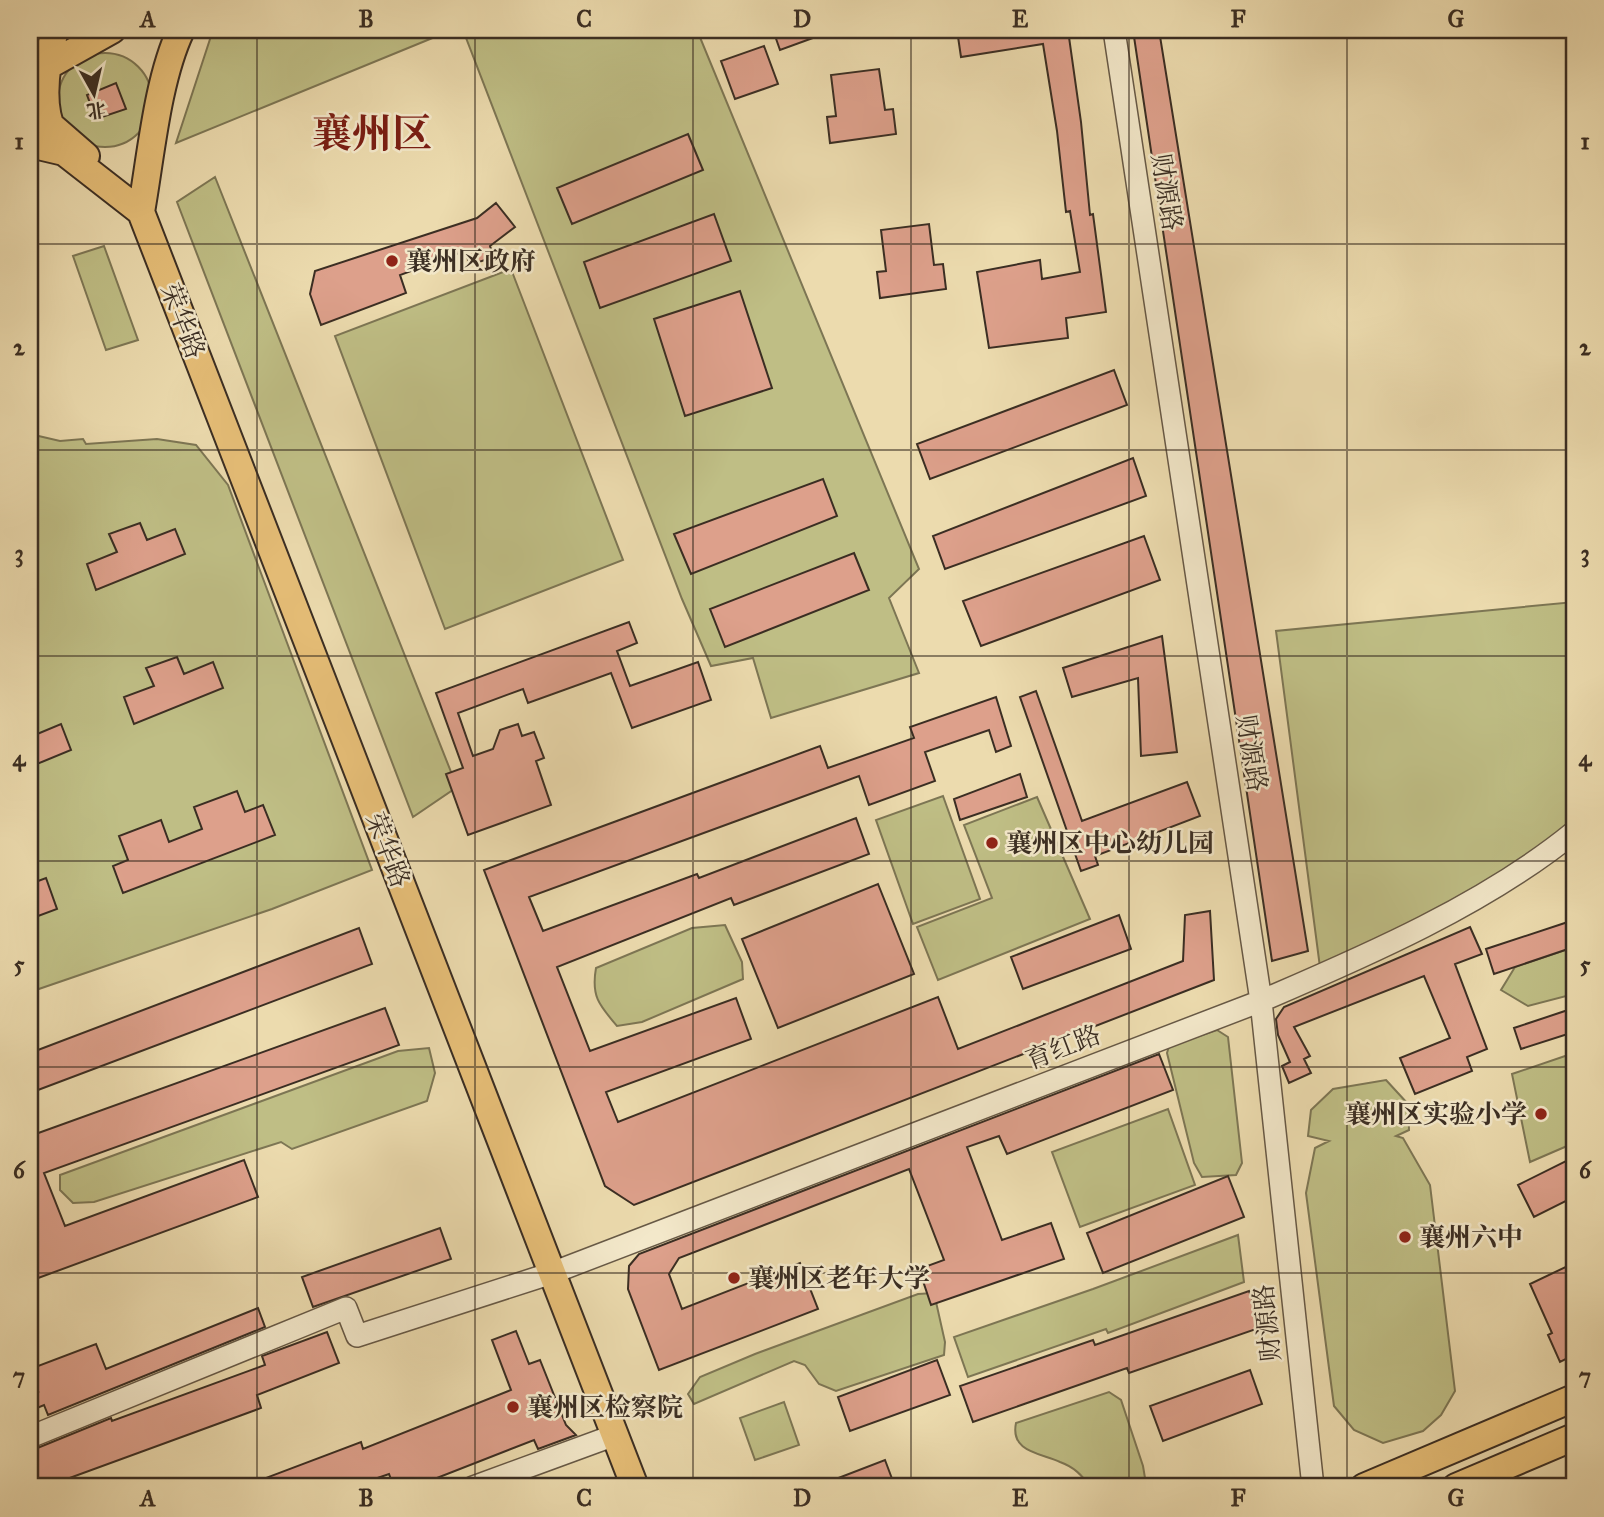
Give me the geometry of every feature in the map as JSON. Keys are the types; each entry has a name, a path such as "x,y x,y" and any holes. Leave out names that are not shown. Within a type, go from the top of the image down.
{"main road":[{"path":"30,45 54,30"},
{"path":"54,30 38,71 39,117 64,152 141,212"},
{"path":"38,71 112,30"},
{"path":"141,212 162,96 181,30"},
{"path":"39,117 72,143 141,212"},
{"path":"30,144 64,152"},
{"name":"荣华路","path":"141,212 635,1487"},
{"path":"1364,1487 1574,1398"},
{"path":"1456,1487 1574,1437"}],"street":[{"name":"财源路","path":"1114,30 1261,1000 1313,1487"},
{"name":"育红路","path":"30,1437 346,1308 357,1336 552,1273 1261,1000 1321,975 1475,899 1543,858 1574,832"},
{"path":"473,1487 615,1435"}],"shaded area":[{"path":"213,30 452,30 176,143"},
{"path":"463,30 697,30 919,569 889,598 919,673 771,718 753,658 711,666 682,599"},
{"path":"105,53 123,56 138,67 149,82 152,100 149,118 138,133 123,144 105,147 87,144 72,133 61,118 58,100 61,82 72,67 87,56"},
{"path":"215,177 457,787 413,817 177,202"},
{"path":"104,246 138,340 106,350 73,256"},
{"path":"511,269 623,560 445,629 335,336"},
{"path":"30,434 60,441 83,439 86,444 157,439 196,445 228,485 372,870 272,909 30,992"},
{"path":"1574,602 1574,832 1321,975 1276,631"},
{"path":"943,796 980,899 913,924 876,820"},
{"path":"1037,797 1090,919 938,980 917,927 992,898 964,825"},
{"path":"725,925 742,962 743,979 642,1022 617,1026 601,1006 595,986 596,968 692,928"},
{"path":"1574,947 1574,994 1528,1006 1501,990 1515,967"},
{"path":"1217,1030 1228,1037 1242,1163 1236,1175 1202,1177 1194,1163 1167,1053 1169,1046"},
{"path":"429,1048 435,1073 427,1101 292,1149 281,1142 94,1202 73,1203 60,1190 60,1175 398,1051"},
{"path":"1574,1053 1574,1143 1530,1162 1512,1074"},
{"path":"1386,1080 1408,1104 1409,1130 1396,1136 1403,1138 1430,1185 1455,1391 1441,1415 1423,1431 1383,1443 1354,1430 1334,1406 1306,1193 1315,1148 1329,1141 1308,1136 1311,1110 1333,1089"},
{"path":"1168,1109 1195,1185 1080,1227 1052,1152"},
{"path":"1238,1235 1244,1282 1108,1333 1106,1329 968,1377 954,1337"},
{"path":"934,1293 945,1342 944,1355 836,1391 819,1384 805,1365 794,1361 694,1404 688,1394 700,1377 755,1354 918,1294"},
{"path":"1109,1392 1121,1400 1143,1466 1145,1478 1138,1487 1090,1487 1074,1469 1028,1450 1018,1440 1015,1433 1016,1423"},
{"path":"784,1402 799,1445 755,1460 740,1418"}],"building":[{"path":"773,30 831,30 832,31 780,50"},
{"path":"957,30 1068,30 1090,215 1093,214 1106,312 1066,318 1068,338 989,348 977,272 1040,260 1042,279 1080,272 1070,211 1066,212 1043,44 961,57"},
{"path":"1133,30 1159,30 1308,951 1272,961"},
{"path":"764,46 778,84 735,99 721,61"},
{"path":"879,69 885,110 893,109 896,134 830,143 827,117 836,116 831,75"},
{"path":"116,83 126,109 96,119 87,95"},
{"path":"688,134 703,170 572,224 557,188"},
{"name":"襄州区政府","path":"496,203 515,227 490,246 494,257 470,265 465,251 400,275 406,293 321,325 310,294 315,271 477,218"},
{"path":"714,214 731,261 600,308 584,262"},
{"path":"929,224 934,265 943,264 946,289 880,298 877,272 886,271 881,230"},
{"path":"740,291 772,388 685,416 654,319"},
{"path":"1114,370 1127,405 930,479 917,444"},
{"path":"1133,458 1146,496 945,569 933,536"},
{"path":"823,479 837,516 691,574 674,534"},
{"path":"140,523 147,540 175,529 185,554 96,590 87,564 117,552 109,534"},
{"path":"1144,536 1160,580 981,646 963,601"},
{"path":"854,553 869,590 725,647 710,609"},
{"path":"629,622 637,643 617,651 630,686 698,662 711,700 632,728 611,673 528,703 523,689 458,713 473,756 493,749 500,730 518,724 522,736 534,732 544,758 536,761 551,805 468,835 446,774 463,768 436,693"},
{"path":"1162,636 1177,752 1141,756 1138,678 1072,697 1063,668"},
{"path":"177,657 184,674 213,662 223,688 134,724 124,697 154,686 146,668"},
{"path":"1036,691 1082,821 1187,782 1200,816 1095,856 1098,865 1081,871 1020,697"},
{"path":"996,697 1011,746 996,752 989,730 925,752 935,781 869,805 859,776 529,897 543,931 697,874 699,878 856,818 869,854 734,905 731,898 557,967 590,1051 736,998 751,1039 606,1092 618,1122 938,997 958,1049 1183,961 1185,915 1210,911 1214,980 634,1205 605,1186 484,870 820,746 828,768 914,738 910,727"},
{"path":"61,724 71,750 37,764 36,760 30,762 30,737"},
{"path":"1020,774 1027,797 960,820 954,799"},
{"path":"237,791 245,812 263,805 275,835 123,893 113,866 128,860 119,836 161,820 169,842 202,829 194,807"},
{"path":"46,878 57,909 30,919 30,884"},
{"path":"878,884 914,974 778,1028 742,939"},
{"path":"1119,915 1131,949 1023,989 1011,957"},
{"path":"1574,920 1574,947 1494,974 1486,949"},
{"path":"1470,927 1482,954 1455,964 1487,1049 1467,1057 1472,1071 1415,1094 1400,1058 1450,1038 1424,976 1294,1027 1310,1056 1304,1059 1311,1073 1289,1083 1282,1066 1290,1062 1278,1035 1276,1019 1284,1007"},
{"path":"359,928 372,964 30,1093 30,1053"},
{"path":"385,1008 399,1045 44,1173 65,1226 244,1160 258,1197 30,1281 30,1136"},
{"path":"1574,1008 1574,1032 1521,1049 1514,1028"},
{"path":"1159,1054 1173,1090 1007,1154 999,1136 967,1147 1002,1240 1051,1223 1064,1259 931,1305 919,1269 944,1260 909,1169 679,1258 669,1274 682,1309 800,1263 818,1309 659,1370 628,1289 629,1266 639,1254"},
{"path":"1574,1157 1574,1197 1534,1217 1518,1185"},
{"path":"1228,1176 1244,1217 1103,1273 1087,1233"},
{"path":"440,1228 451,1259 313,1307 302,1277"},
{"path":"1574,1263 1574,1355 1560,1362 1548,1335 1552,1333 1530,1284"},
{"path":"1249,1291 1262,1327 1129,1373 1127,1368 973,1422 960,1386 1093,1340 1095,1345"},
{"path":"258,1308 265,1327 48,1415 44,1405 30,1411 30,1389 38,1391 30,1369 96,1344 106,1369"},
{"name":"襄州区检察院","path":"516,1331 529,1364 540,1360 566,1425 576,1435 538,1449 534,1440 414,1487 394,1487 389,1474 351,1487 242,1487 361,1442 363,1449 511,1390 492,1340"},
{"path":"327,1332 339,1363 257,1395 261,1408 45,1487 30,1487 30,1451 111,1418 112,1421 265,1365 262,1356"},
{"path":"937,1360 950,1395 850,1431 838,1397"},
{"path":"1250,1370 1262,1404 1163,1441 1150,1406"},
{"path":"885,1460 894,1484 884,1487 815,1487"}],"place":[{"name":"襄州区政府","path":"392,261"},
{"name":"襄州区中心幼儿园","path":"992,843"},
{"name":"襄州区实验小学","path":"1541,1114"},
{"name":"襄州六中","path":"1405,1237"},
{"name":"襄州区老年大学","path":"734,1278"},
{"name":"襄州区检察院","path":"513,1407"}],"district":[{"name":"襄州区","path":"372,133"}]}
